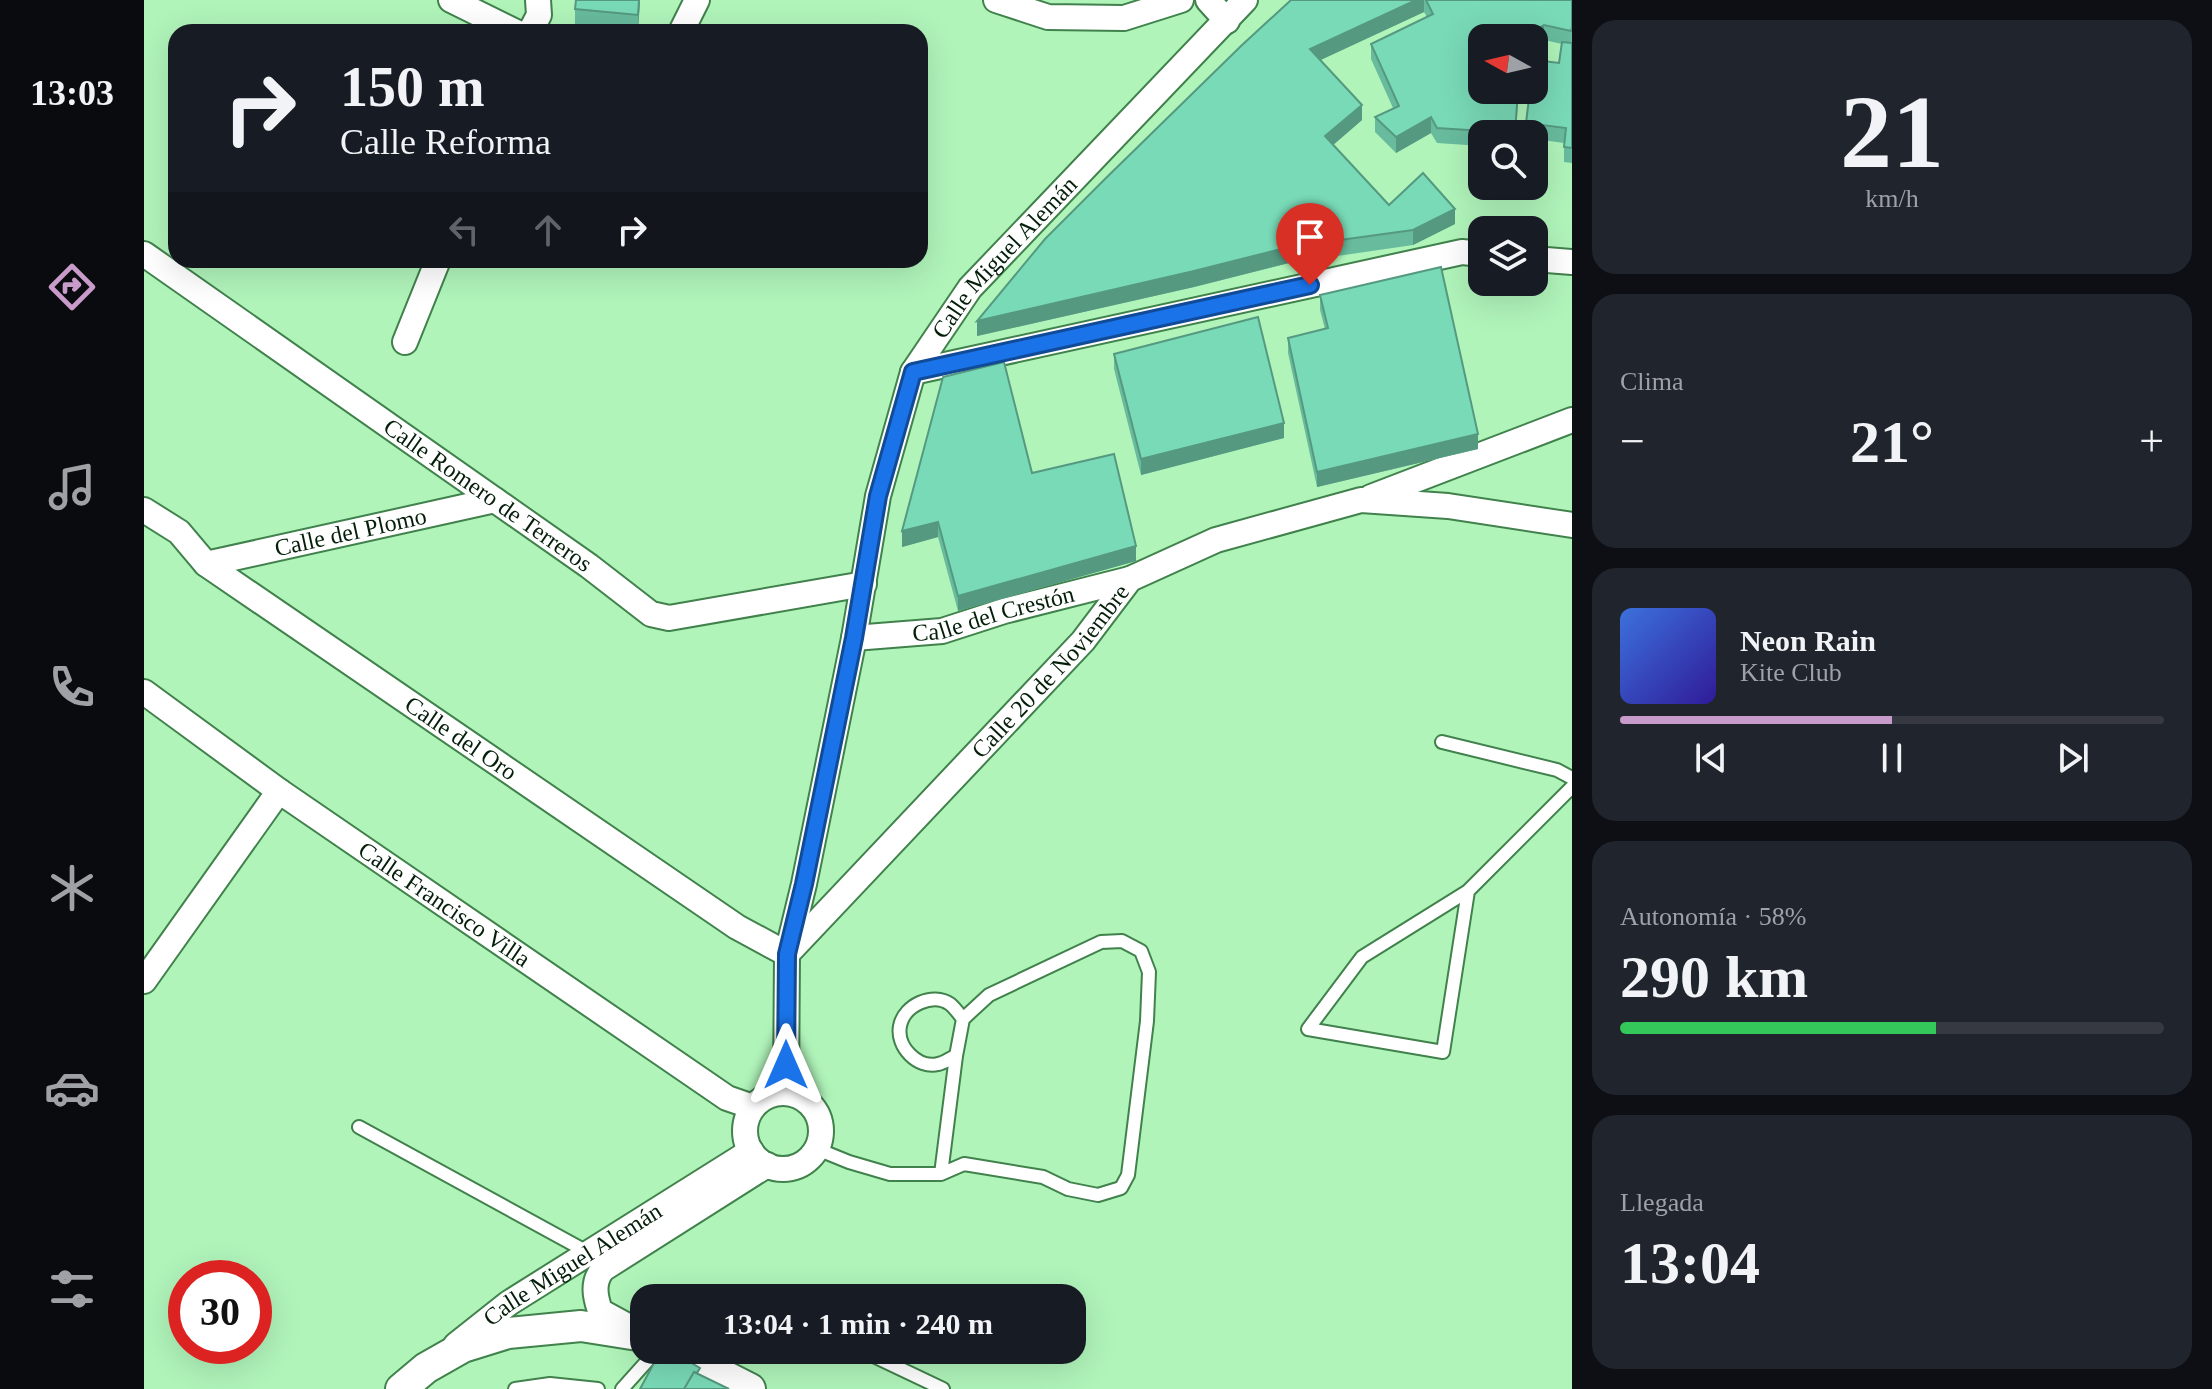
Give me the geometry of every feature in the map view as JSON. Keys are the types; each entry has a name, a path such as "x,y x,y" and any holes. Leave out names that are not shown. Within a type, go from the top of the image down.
{"street":[{"path":"451,0 500,24"},
{"path":"534,24 539,15 538,0"},
{"path":"685,24 697,0"},
{"path":"996,0 1048,17 1124,18 1181,0"},
{"path":"1208,0 1227,21"},
{"name":"Calle Miguel Alemán","path":"786,1093 787,954 854,638 878,496 913,372 970,288 1245,0"},
{"path":"913,372 1468,253"},
{"name":"Calle Romero de Terreros","path":"144,254 589,566 651,614 669,618 864,584"},
{"path":"1548,260 1572,262"},
{"path":"405,342 435,268"},
{"path":"1361,500 1572,420"},
{"name":"Calle del Plomo","path":"206,564 495,500"},
{"name":"Calle 20 de Noviembre","path":"787,954 1083,641 1130,579 1216,540 1361,500 1448,506 1572,525"},
{"name":"Calle del Oro","path":"144,510 179,532 206,564 737,927 787,954"},
{"name":"Calle del Crestón","path":"854,638 942,631 1004,611 1130,579"},
{"name":"Calle Francisco Villa","path":"144,692 279,791 727,1098 753,1107"},
{"path":"144,981 279,791"},
{"path":"786,1093 798,1095 809,1102 821,1124 817,1149 799,1166 786,1169 759,1158 747,1143 745,1131 753,1107 762,1099 786,1093"},
{"name":"Calle Miguel Alemán","path":"401,1389 509,1303 597,1265 759,1158"},
{"path":"597,1265 595,1294 600,1311 630,1328"},
{"path":"426,1368 463,1347 508,1333 581,1326 630,1334"},
{"path":"701,1364 750,1389"}],"lane":[{"path":"1442,742 1557,770 1572,778"},
{"path":"1468,891 1443,1052 1308,1029 1362,957 1468,891 1572,787"},
{"path":"817,1149 890,1174 941,1174 964,1164 1043,1177 1068,1189 1098,1195 1121,1188 1128,1175 1147,1021 1149,972 1141,951 1122,941 1101,942 989,995 963,1019 941,1174"},
{"path":"956,1056 937,1065 917,1061 903,1046 900,1026 910,1008 929,999 949,1003 963,1019"},
{"path":"359,1127 597,1265"},
{"path":"622,1389 644,1364"},
{"path":"890,1364 943,1389"},
{"path":"515,1389 550,1384 598,1389"}],"building":[{"path":"576,0 639,0 638,15 575,9"},
{"path":"1291,0 1416,0 1310,49 1362,105 1325,136 1389,205 1423,173 1455,209 1413,230 1289,247 977,321 1045,239"},
{"path":"1426,0 1572,0 1571,31 1548,24 1468,24 1468,104 1517,104 1516,120 1468,120 1468,130 1437,128 1431,117 1396,137 1375,117 1399,106 1371,44 1433,14"},
{"path":"1562,42 1572,43 1572,148 1564,147 1566,128 1548,126 1548,120 1526,120 1528,104 1548,104 1548,62 1559,63"},
{"path":"1441,267 1478,434 1317,472 1288,338 1328,328 1320,295"},
{"path":"1258,317 1284,423 1141,459 1114,354"},
{"path":"1004,362 1032,473 1114,454 1136,546 958,596 938,522 902,531 943,377"},
{"path":"653,1364 693,1364 700,1368 684,1389 640,1389"},
{"path":"694,1372 729,1389 684,1389"}],"route":[{"path":"786,1065 787,954 854,638 878,496 913,372 1310,285"}]}
